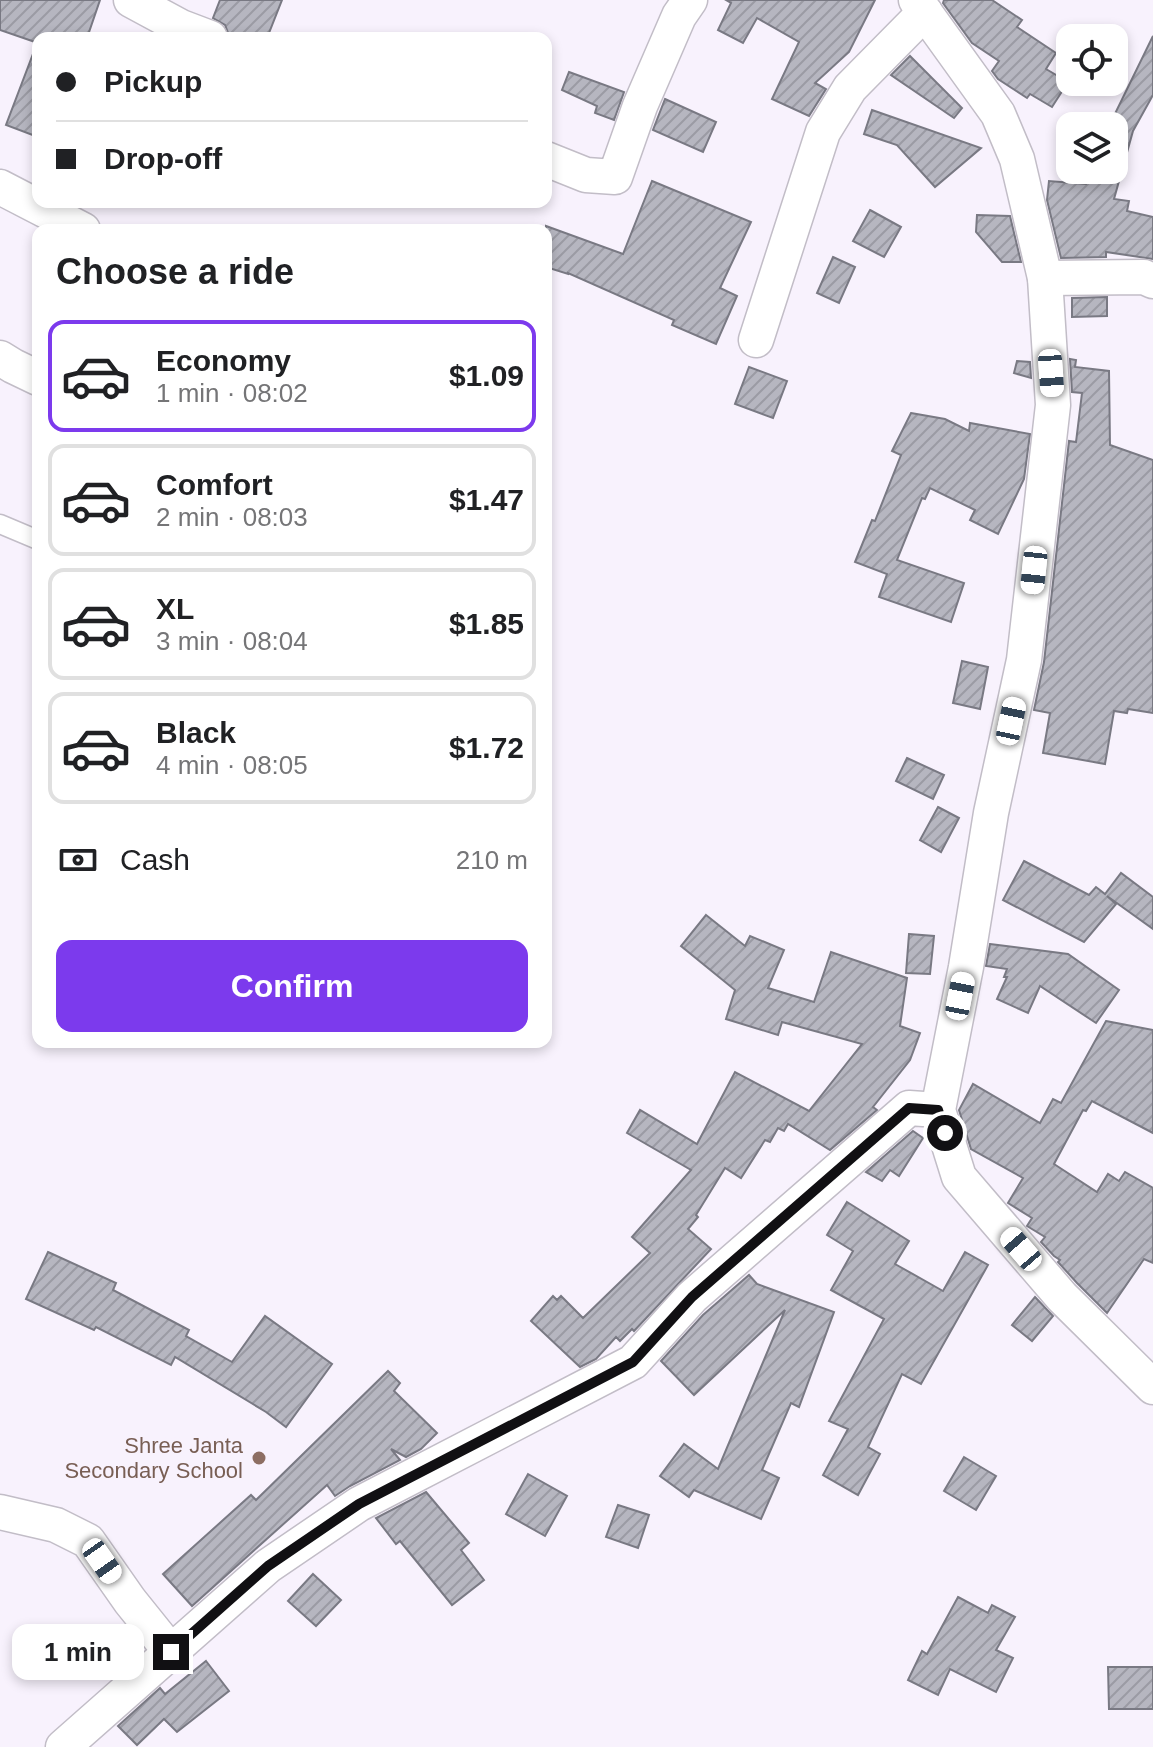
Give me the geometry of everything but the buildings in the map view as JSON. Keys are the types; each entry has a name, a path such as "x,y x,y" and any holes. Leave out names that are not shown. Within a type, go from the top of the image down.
{"street":[{"path":"131,0 194,32"},
{"path":"552,161 586,175 615,177 679,16 690,0"},
{"path":"756,340 823,132 850,88 920,6 998,114 1017,159 1045,278 1053,405 1024,660 991,813 966,967 938,1110 959,1177 1062,1297 1153,1387"},
{"path":"0,187 32,204"},
{"path":"41,208 71,224"},
{"path":"1045,278 1144,277 1153,281"},
{"path":"0,358 32,375"},
{"path":"63,1747 268,1566 359,1504 633,1362 692,1297 909,1108 938,1110"},
{"path":"0,1512 56,1525 88,1541 171,1652"}],"lane":[{"path":"0,524 32,537"}],"place":[{"name":"Shree Janta Secondary School","path":"259,1458"}],"route":[{"path":"171,1652 268,1566 359,1504 633,1362 692,1297 909,1108 938,1110 945,1133"}]}
